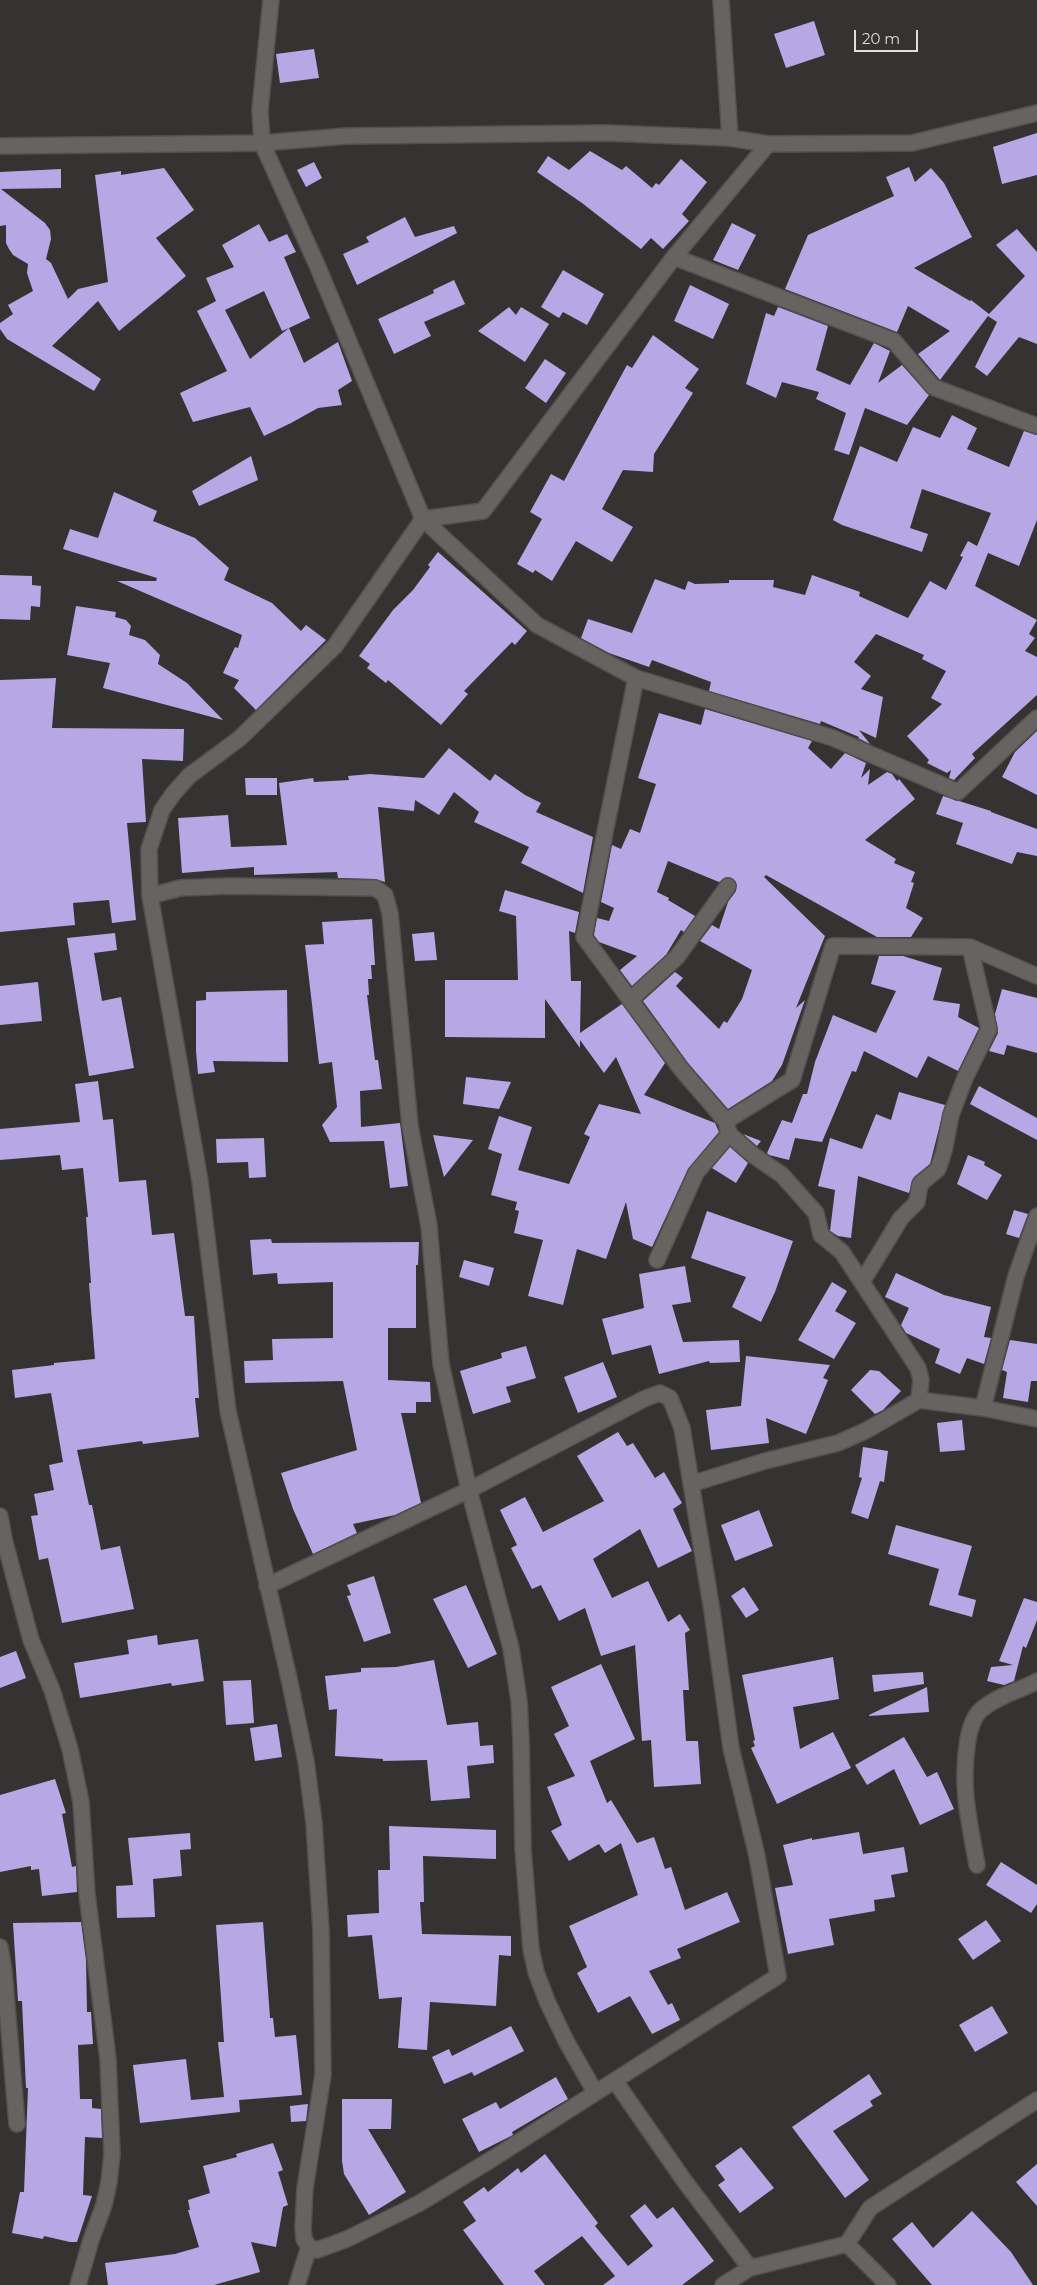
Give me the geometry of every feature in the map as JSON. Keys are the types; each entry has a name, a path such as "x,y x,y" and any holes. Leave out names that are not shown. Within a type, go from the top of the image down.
{"street":[{"path":"271,0 260,110 262,143 317,265 423,520 537,625 636,678 833,738 958,792 1037,718"},
{"path":"721,0 730,138"},
{"path":"0,146 262,143 347,136 606,133 730,138 768,144 912,143 1037,113"},
{"path":"267,1586 469,1490 646,1398 660,1393 670,1398 680,1420 712,1611 732,1748 757,1856 778,1976 492,2160 418,2204 326,2248 317,2250 310,2247 304,2239 303,2227 305,2188 323,2075 322,1930 314,1822 306,1761 267,1586 228,1411 200,1181 150,896 149,849 162,810 173,794 189,776 240,738 259,721 335,646 423,520 483,511 674,257 768,144"},
{"path":"674,257 894,341 933,388 1037,426"},
{"path":"636,678 584,937 727,1128 753,1155 782,1175 799,1192 816,1214 821,1235 842,1252 918,1368 921,1380 919,1400"},
{"path":"150,896 180,888 229,886 375,888 384,895 390,913 394,946 410,1126 429,1226 441,1364 469,1490 511,1648 519,1701 523,1849 531,1949 536,1972 547,2000 566,2041 595,2092"},
{"path":"630,1000 677,957 728,886"},
{"path":"657,1260 696,1173 727,1128 792,1080 833,946 970,947 1037,976"},
{"path":"862,1282 901,1218 917,1202 920,1184 938,1168 944,1151 951,1115 961,1088 989,1029 970,947"},
{"path":"983,1408 1016,1276 1037,1216"},
{"path":"691,1484 765,1461 838,1443 867,1430 919,1400 983,1408 1037,1419"},
{"path":"0,1516 4,1539 31,1640 52,1690 70,1749 81,1802 87,1894 108,2059 112,2154 109,2182 104,2205 91,2240 78,2285"},
{"path":"977,1865 964,1791 964,1763 970,1728 980,1710 1001,1696 1037,1681"},
{"path":"0,1947 4,1971 17,2124"},
{"path":"615,2081 683,2179 750,2268"},
{"path":"724,2285 750,2268 847,2244 870,2208 1037,2100"},
{"path":"847,2244 888,2285"},
{"path":"297,2285 310,2247"}],"building":[{"path":"814,21 825,55 786,68 774,34"},
{"path":"314,49 319,78 280,83 276,54"},
{"path":"1037,133 1037,175 1002,184 993,147"},
{"path":"590,151 622,170 626,166 652,188 656,183 659,185 681,159 707,182 682,214 689,221 663,249 651,238 641,249 582,203 537,172 548,156 569,170"},
{"path":"314,162 322,178 306,187 297,170"},
{"path":"909,167 915,182 931,168 944,183 972,237 914,268 971,300 989,314 1025,276 996,245 1017,229 1037,252 1037,344 1019,337 987,376 975,367 997,322 988,316 940,380 918,354 950,331 908,306 897,332 785,289 808,235 894,196 886,177"},
{"path":"164,168 194,210 156,238 186,276 119,331 98,301 52,346 101,379 94,391 7,339 0,329 0,323 13,314 8,305 33,291 27,273 28,264 13,255 6,243 6,225 0,226 0,172 61,169 61,188 1,189 45,223 50,230 51,239 46,259 51,263 68,299 78,289 108,282 95,175 121,171 121,175"},
{"path":"405,217 415,237 454,226 457,233 357,285 343,254 369,242 366,237"},
{"path":"732,223 756,235 738,270 713,260"},
{"path":"259,224 269,242 287,234 296,252 284,257 310,318 289,328 304,363 338,342 352,381 338,390 342,405 318,408 264,436 250,407 193,422 180,393 227,371 197,311 216,301 206,278 234,267 222,245","holes":["264,291 282,331 289,328 250,359 225,310"]},
{"path":"563,270 604,294 587,325 563,312 559,318 541,307"},
{"path":"454,280 465,304 424,322 431,336 394,354 378,319 434,293 433,290"},
{"path":"690,285 729,304 713,339 674,321"},
{"path":"509,307 516,315 521,307 549,324 525,362 478,331"},
{"path":"778,307 828,326 816,370 850,385 874,343 890,351 878,383 902,365 929,395 907,425 865,408 849,455 834,450 846,413 816,399 819,392 782,382 776,398 746,384 766,313 774,316"},
{"path":"653,335 699,369 685,388 693,393 654,454 653,472 623,470 602,509 633,527 612,562 576,541 552,581 535,570 533,573 517,564 542,519 530,512 551,474 564,481 627,365 632,368"},
{"path":"545,359 566,373 546,403 525,388"},
{"path":"952,415 977,428 967,449 1009,467 1024,431 1037,435 1037,520 1019,566 988,553 975,586 1037,620 1029,634 1035,638 1025,651 1037,657 1037,695 972,754 975,758 954,780 949,778 951,770 947,773 927,763 929,760 907,736 942,704 931,698 946,671 922,659 924,655 876,634 854,662 871,676 861,689 883,697 876,738 859,730 870,744 859,737 821,721 820,724 709,691 711,682 652,660 649,667 609,653 581,638 588,619 632,633 655,579 685,590 688,581 695,584 729,583 729,580 774,580 773,587 805,595 812,575 860,592 859,596 908,618 930,581 946,590 963,557 960,556 968,541 977,546 991,513 922,489 910,528 928,534 922,552 842,525 833,520 860,446 897,462 913,427 940,438"},
{"path":"251,456 258,480 199,506 192,491"},
{"path":"114,492 157,511 153,521 195,538 229,568 224,580 272,603 301,631 306,625 326,640 256,710 234,688 239,680 223,673 235,647 238,648 242,635 117,581 156,581 157,578 63,549 70,529 98,538"},
{"path":"438,552 527,631 515,645 512,642 464,691 468,694 441,725 388,680 386,683 367,668 370,664 359,656 393,610 413,590 430,567 428,565"},
{"path":"0,575 32,576 32,585 41,586 40,607 31,606 30,620 0,619"},
{"path":"76,606 116,612 115,617 126,620 131,626 129,635 145,640 160,655 158,664 187,683 223,720 103,688 110,663 67,655"},
{"path":"56,678 52,728 184,729 183,761 142,759 146,822 127,823 136,920 112,923 109,900 73,903 75,925 0,932 0,680"},
{"path":"705,709 812,741 808,748 831,769 845,753 866,763 861,778 870,769 868,785 887,772 892,774 897,781 899,779 915,799 865,840 896,859 894,863 915,872 911,882 914,883 906,908 923,918 911,937 877,937 766,875 764,877 825,936 796,1008 805,1000 782,1065 772,1081 728,1109 688,1063 643,1001 675,972 683,978 676,986 719,1029 724,1021 727,1023 742,999 752,970 700,941 712,925 719,929 728,902 736,891 736,882 728,877 719,882 668,861 657,892 695,916 684,932 681,930 666,955 632,986 620,970 637,956 599,942 594,935 597,918 609,921 614,908 601,902 612,845 621,849 630,829 640,833 656,784 638,778 659,713 701,725"},
{"path":"1037,731 1037,795 1002,777 1015,752"},
{"path":"449,748 490,781 495,774 525,795 541,803 536,812 593,837 583,893 521,863 529,847 474,822 479,812 454,792 439,815 415,800 414,811 378,807 385,882 375,879 338,878 337,872 254,875 254,867 182,873 178,818 228,815 231,847 287,845 279,783 313,778 314,782 349,780 348,776 370,774 424,778"},
{"path":"245,778 277,778 277,795 246,795"},
{"path":"943,796 991,811 1037,829 1037,856 1017,852 1012,864 956,844 963,823 936,814"},
{"path":"505,890 579,912 575,933 569,931 571,981 581,981 580,1033 622,1004 665,1063 644,1095 715,1123 719,1132 688,1169 652,1247 633,1239 626,1202 606,1259 577,1249 563,1305 528,1296 543,1240 514,1233 519,1211 515,1210 517,1202 491,1195 502,1154 488,1149 499,1116 532,1127 518,1170 569,1184 590,1137 584,1134 599,1104 641,1114 616,1057 604,1073 580,1040 580,1048 545,999 545,1038 445,1037 445,980 518,980 516,916 499,911"},
{"path":"372,919 375,965 371,965 372,979 368,979 369,995 367,995 375,1060 378,1060 382,1089 360,1091 361,1127 400,1123 408,1186 390,1188 384,1141 330,1142 322,1125 337,1107 332,1062 319,1064 305,945 324,944 322,922"},
{"path":"434,932 437,960 415,961 412,934"},
{"path":"115,933 117,950 94,953 102,1001 121,997 134,1068 89,1076 67,938"},
{"path":"879,956 903,956 942,968 933,1000 960,1004 958,1017 979,1028 958,1071 928,1056 917,1078 864,1051 856,1072 852,1071 822,1142 795,1138 789,1160 769,1155 767,1153 782,1120 792,1123 803,1094 807,1094 815,1062 833,1015 876,1033 896,991 871,984"},
{"path":"38,982 42,1021 0,1025 0,986"},
{"path":"1002,989 1037,998 1037,1053 1007,1045 1004,1055 989,1051 998,1033 995,1014"},
{"path":"287,990 288,1062 213,1061 215,1072 198,1074 196,1001 206,1000 206,992"},
{"path":"466,1077 511,1082 499,1109 463,1104"},
{"path":"98,1081 103,1120 113,1119 119,1182 146,1180 152,1235 174,1233 185,1316 194,1316 199,1398 195,1398 199,1437 143,1444 142,1441 77,1450 89,1505 92,1505 101,1550 120,1546 134,1609 62,1623 48,1558 39,1560 31,1516 38,1515 34,1494 54,1490 49,1465 63,1462 51,1393 15,1398 12,1370 95,1359 89,1283 91,1283 86,1217 88,1217 83,1168 62,1170 60,1155 0,1160 0,1129 80,1122 75,1084"},
{"path":"979,1086 1037,1118 1037,1140 970,1104"},
{"path":"899,1092 945,1105 930,1164 914,1177 909,1193 858,1176 851,1238 838,1236 830,1231 835,1190 818,1186 830,1138 862,1149 876,1114 891,1120"},
{"path":"743,1134 761,1141 757,1146"},
{"path":"433,1135 473,1140 444,1177"},
{"path":"264,1138 266,1177 249,1178 248,1162 217,1163 216,1139"},
{"path":"730,1147 748,1163 736,1183 712,1168"},
{"path":"968,1155 985,1162 984,1165 1002,1175 987,1200 957,1184"},
{"path":"1014,1210 1028,1214 1019,1238 1006,1234"},
{"path":"707,1211 793,1241 775,1292 761,1322 732,1307 746,1277 691,1258"},
{"path":"271,1239 272,1243 419,1242 418,1265 416,1265 416,1328 388,1328 388,1380 430,1382 431,1402 416,1402 416,1413 401,1413 421,1503 395,1515 353,1524 357,1533 313,1554 293,1509 281,1473 357,1450 343,1381 245,1383 244,1361 273,1360 272,1339 333,1338 333,1282 278,1284 277,1273 253,1275 250,1240"},
{"path":"464,1260 494,1268 489,1286 459,1277"},
{"path":"685,1266 691,1302 672,1305 683,1342 739,1340 740,1362 710,1363 709,1361 659,1374 651,1345 612,1355 602,1319 644,1308 639,1274"},
{"path":"896,1273 944,1295 991,1307 984,1337 991,1338 984,1364 967,1358 960,1374 935,1363 940,1349 906,1333 901,1325 909,1308 885,1297"},
{"path":"832,1282 847,1291 835,1311 856,1323 834,1359 798,1340"},
{"path":"1010,1340 1037,1344 1037,1381 1031,1381 1028,1402 1003,1398 1007,1372 1002,1370"},
{"path":"526,1346 536,1378 506,1387 511,1402 473,1414 460,1371 502,1358 501,1353"},
{"path":"746,1356 830,1365 823,1378 828,1380 806,1434 766,1418 769,1443 711,1450 706,1410 741,1406"},
{"path":"603,1362 617,1397 578,1413 564,1377"},
{"path":"870,1370 879,1371 901,1391 883,1410 875,1414 851,1390"},
{"path":"962,1420 965,1450 940,1452 937,1423"},
{"path":"618,1432 627,1446 633,1443 655,1478 664,1472 682,1503 673,1509 692,1551 658,1568 640,1529 593,1559 612,1598 648,1581 668,1622 680,1614 690,1630 685,1633 689,1690 683,1690 686,1741 698,1741 701,1784 654,1787 651,1740 642,1741 635,1645 601,1656 585,1608 559,1621 541,1585 532,1589 511,1548 517,1545 500,1510 525,1497 543,1532 604,1501 577,1456"},
{"path":"863,1447 888,1451 884,1482 880,1481 868,1519 851,1513 862,1478 859,1477"},
{"path":"759,1510 773,1546 735,1561 721,1525"},
{"path":"896,1525 972,1546 958,1595 976,1600 972,1617 929,1605 939,1569 888,1554"},
{"path":"374,1576 391,1633 364,1642 347,1596 351,1595 347,1585"},
{"path":"466,1585 497,1654 468,1668 433,1599"},
{"path":"744,1587 759,1610 746,1618 731,1596"},
{"path":"1024,1598 1037,1602 1037,1620 1026,1648 1023,1646 1014,1681 1004,1685 987,1681 991,1667 1013,1665 999,1661"},
{"path":"157,1635 158,1645 198,1639 204,1681 172,1686 171,1683 80,1698 74,1663 129,1654 127,1640"},
{"path":"16,1651 26,1678 0,1688 0,1657"},
{"path":"833,1657 839,1699 793,1707 800,1749 833,1732 851,1768 777,1804 751,1748 755,1746 753,1741 755,1740 742,1675"},
{"path":"434,1660 447,1725 478,1722 480,1746 493,1745 494,1763 467,1766 470,1798 431,1801 427,1760 383,1761 383,1759 335,1756 337,1709 329,1710 325,1676 361,1672 361,1668 396,1667"},
{"path":"601,1664 635,1739 590,1761 607,1803 611,1800 637,1843 654,1837 665,1869 671,1867 685,1910 727,1892 740,1922 677,1949 681,1958 649,1971 668,2005 672,2003 680,2020 652,2034 630,1996 598,2013 577,1973 587,1967 569,1926 638,1895 621,1843 605,1853 599,1844 569,1861 551,1831 562,1825 547,1787 575,1776 554,1734 569,1726 551,1687"},
{"path":"923,1672 924,1684 874,1692 872,1675"},
{"path":"251,1680 254,1723 226,1725 223,1681"},
{"path":"927,1687 929,1712 869,1716 869,1715"},
{"path":"277,1724 282,1757 255,1761 250,1728"},
{"path":"904,1737 927,1777 937,1772 954,1809 920,1825 894,1769 867,1785 855,1765"},
{"path":"55,1779 66,1813 62,1814 72,1867 76,1866 77,1892 42,1896 39,1869 31,1870 31,1866 0,1872 0,1795"},
{"path":"389,1826 496,1830 496,1859 423,1856 424,1902 420,1902 422,1934 511,1936 511,1956 499,1955 496,2006 430,2002 427,2050 398,2048 402,1997 379,1999 372,1935 348,1937 347,1915 379,1913 378,1870 390,1870"},
{"path":"859,1832 863,1854 904,1847 908,1872 891,1875 895,1897 874,1900 875,1911 829,1919 834,1945 788,1954 775,1888 793,1885 783,1845 812,1838 812,1840"},
{"path":"190,1833 191,1849 180,1850 182,1876 153,1879 155,1917 117,1918 116,1886 133,1885 128,1838"},
{"path":"1001,1862 1037,1885 1037,1904 1031,1913 986,1885"},
{"path":"986,1920 1001,1941 973,1960 958,1939"},
{"path":"81,1922 86,1960 87,2012 91,2012 93,2044 78,2045 80,2099 92,2099 92,2108 101,2109 102,2138 85,2137 83,2195 92,2196 77,2242 70,2242 44,2236 43,2239 12,2233 20,2192 24,2192 28,2088 26,2088 22,2001 18,2001 13,1923"},
{"path":"263,1922 270,2018 273,2018 275,2037 296,2035 302,2095 239,2100 240,2112 140,2123 133,2065 186,2059 191,2100 224,2097 218,2042 224,2042 216,1925"},
{"path":"992,2006 1008,2033 975,2052 959,2025"},
{"path":"511,2026 524,2051 474,2076 472,2072 444,2084 432,2057 449,2049 452,2056"},
{"path":"869,2074 882,2094 870,2101 873,2106 833,2131 869,2180 845,2198 792,2127"},
{"path":"556,2077 568,2099 512,2132 513,2135 479,2152 462,2119 496,2102 500,2109"},
{"path":"342,2099 392,2099 391,2129 368,2129 406,2192 369,2215 344,2174 342,2161"},
{"path":"308,2104 306,2121 291,2122 290,2106"},
{"path":"273,2143 283,2170 278,2172 288,2205 283,2207 276,2247 251,2242 260,2272 214,2285 108,2285 105,2263 175,2254 199,2247 188,2210 190,2210 188,2200 210,2193 203,2166 237,2157 236,2154"},
{"path":"741,2147 774,2188 740,2213 718,2185 725,2180 715,2166"},
{"path":"545,2154 598,2223 595,2226 628,2266 653,2246 630,2216 645,2204 657,2219 673,2207 714,2261 682,2285 603,2285 615,2276 582,2236 534,2271 545,2285 504,2285 463,2230 476,2221 463,2202 484,2187 488,2192 518,2168 521,2173"},
{"path":"1037,2164 1037,2206 1016,2182"},
{"path":"972,2211 1011,2252 1033,2285 932,2285 892,2239 912,2222 933,2248"}]}
